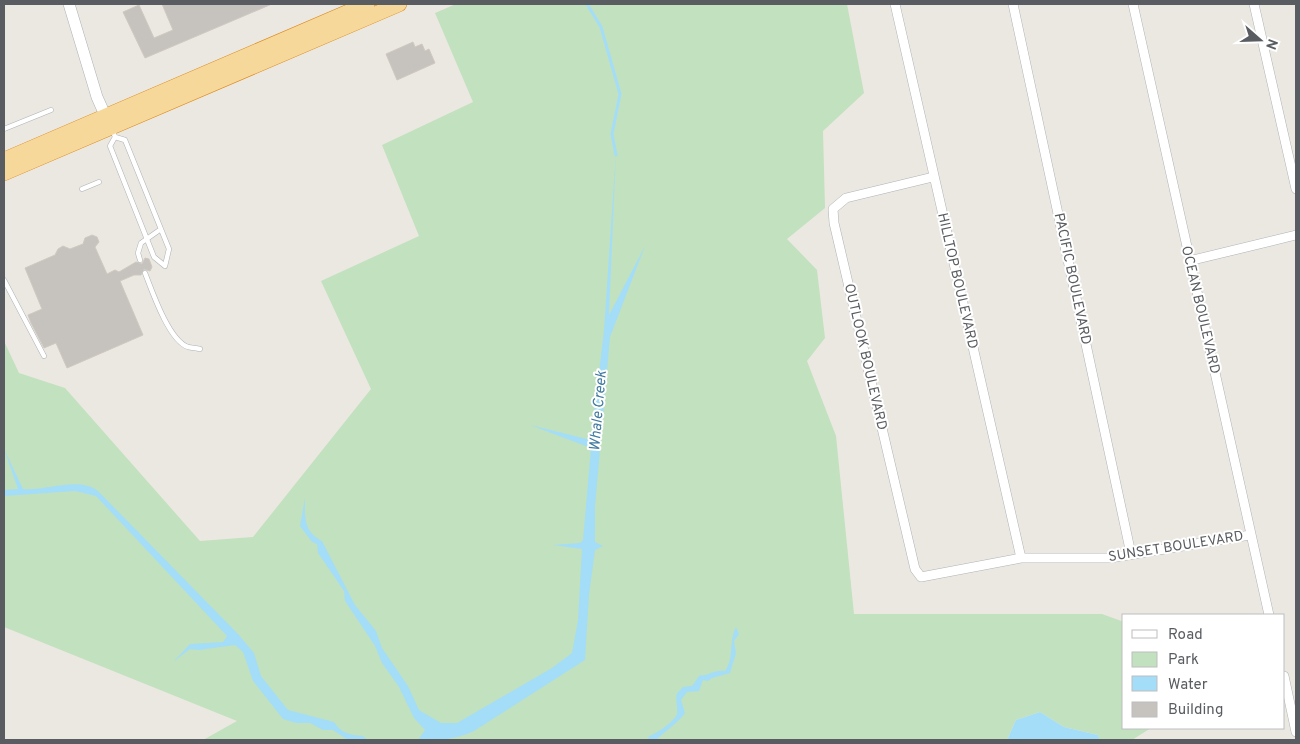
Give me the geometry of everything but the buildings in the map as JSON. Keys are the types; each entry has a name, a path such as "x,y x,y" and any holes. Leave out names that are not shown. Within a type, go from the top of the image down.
{"highway":[{"path":"4,160 111,126 367,4"},
{"path":"4,173 399,4"}],"street":[{"path":"69,4 97,97 111,126"},
{"name":"HILLTOP BOULEVARD","path":"895,4 1021,558"},
{"name":"PACIFIC BOULEVARD","path":"1012,4 1131,554"},
{"name":"OCEAN BOULEVARD","path":"1133,4 1269,614"},
{"path":"1254,4 1296,189"},
{"name":"OUTLOOK BOULEVARD","path":"904,522 834,223 833,208 846,198 933,177"},
{"path":"1189,261 1296,236"},
{"name":"SUNSET BOULEVARD","path":"904,522 915,569 921,577 1021,558 1110,558 1250,535"},
{"path":"1285,681 1296,732"}],"lane":[{"path":"4,130 51,110"},
{"path":"111,126 125,140 169,249 165,266 154,257 110,146 111,126"},
{"path":"82,189 98,182"},
{"path":"140,260 139,248 146,238 161,229"},
{"path":"145,273 167,324 176,339 188,348 200,348"},
{"path":"4,280 44,356"}],"green space":[{"path":"456,4 847,4 864,93 823,131 825,208 787,239 817,270 825,338 807,361 836,436 854,614 1102,614 1122,621 1122,729 1149,729 1132,740 1100,740 1098,735 1064,727 1040,712 1016,720 1007,740 203,740 237,721 4,627 4,341 19,373 65,388 200,541 253,537 371,389 321,281 419,236 382,145 473,102 435,13"}],"water":[{"name":"Whale Creek","path":"616,152 609,315 645,246 610,337 595,506 595,542 603,546 595,550 589,595 585,660 474,731 453,738 418,740 425,730 414,718 399,687 382,663 375,646 345,601 344,591 318,553 317,544 312,542 300,526 305,498 306,523 311,533 322,541 355,605 376,631 382,648 408,686 419,710 441,723 457,723 552,668 572,653 578,620 582,549 553,545 580,543 583,540 591,448 530,425 591,440 604,330"},
{"path":"4,449 23,489 72,484 90,487 98,491 238,634 254,653 261,676 288,710 334,722 343,731 363,736 368,740 348,740 333,730 323,730 310,723 296,723 283,719 253,681 243,652 235,645 199,650 190,649 173,662 190,644 223,642 227,636 96,496 75,491 4,496 4,490 18,489"},
{"path":"736,627 739,634 734,641 736,653 730,673 708,681 703,680 699,691 687,692 681,700 685,713 682,717 656,740 648,740 649,736 665,727 676,717 677,693 683,687 692,686 700,675 725,671 730,660 732,639"},
{"path":"1040,712 1064,727 1098,735 1100,740 1007,740 1016,720"}],"waterway":[{"name":"Whale Creek","path":"587,4 601,27 620,94 612,134 616,155"}]}
